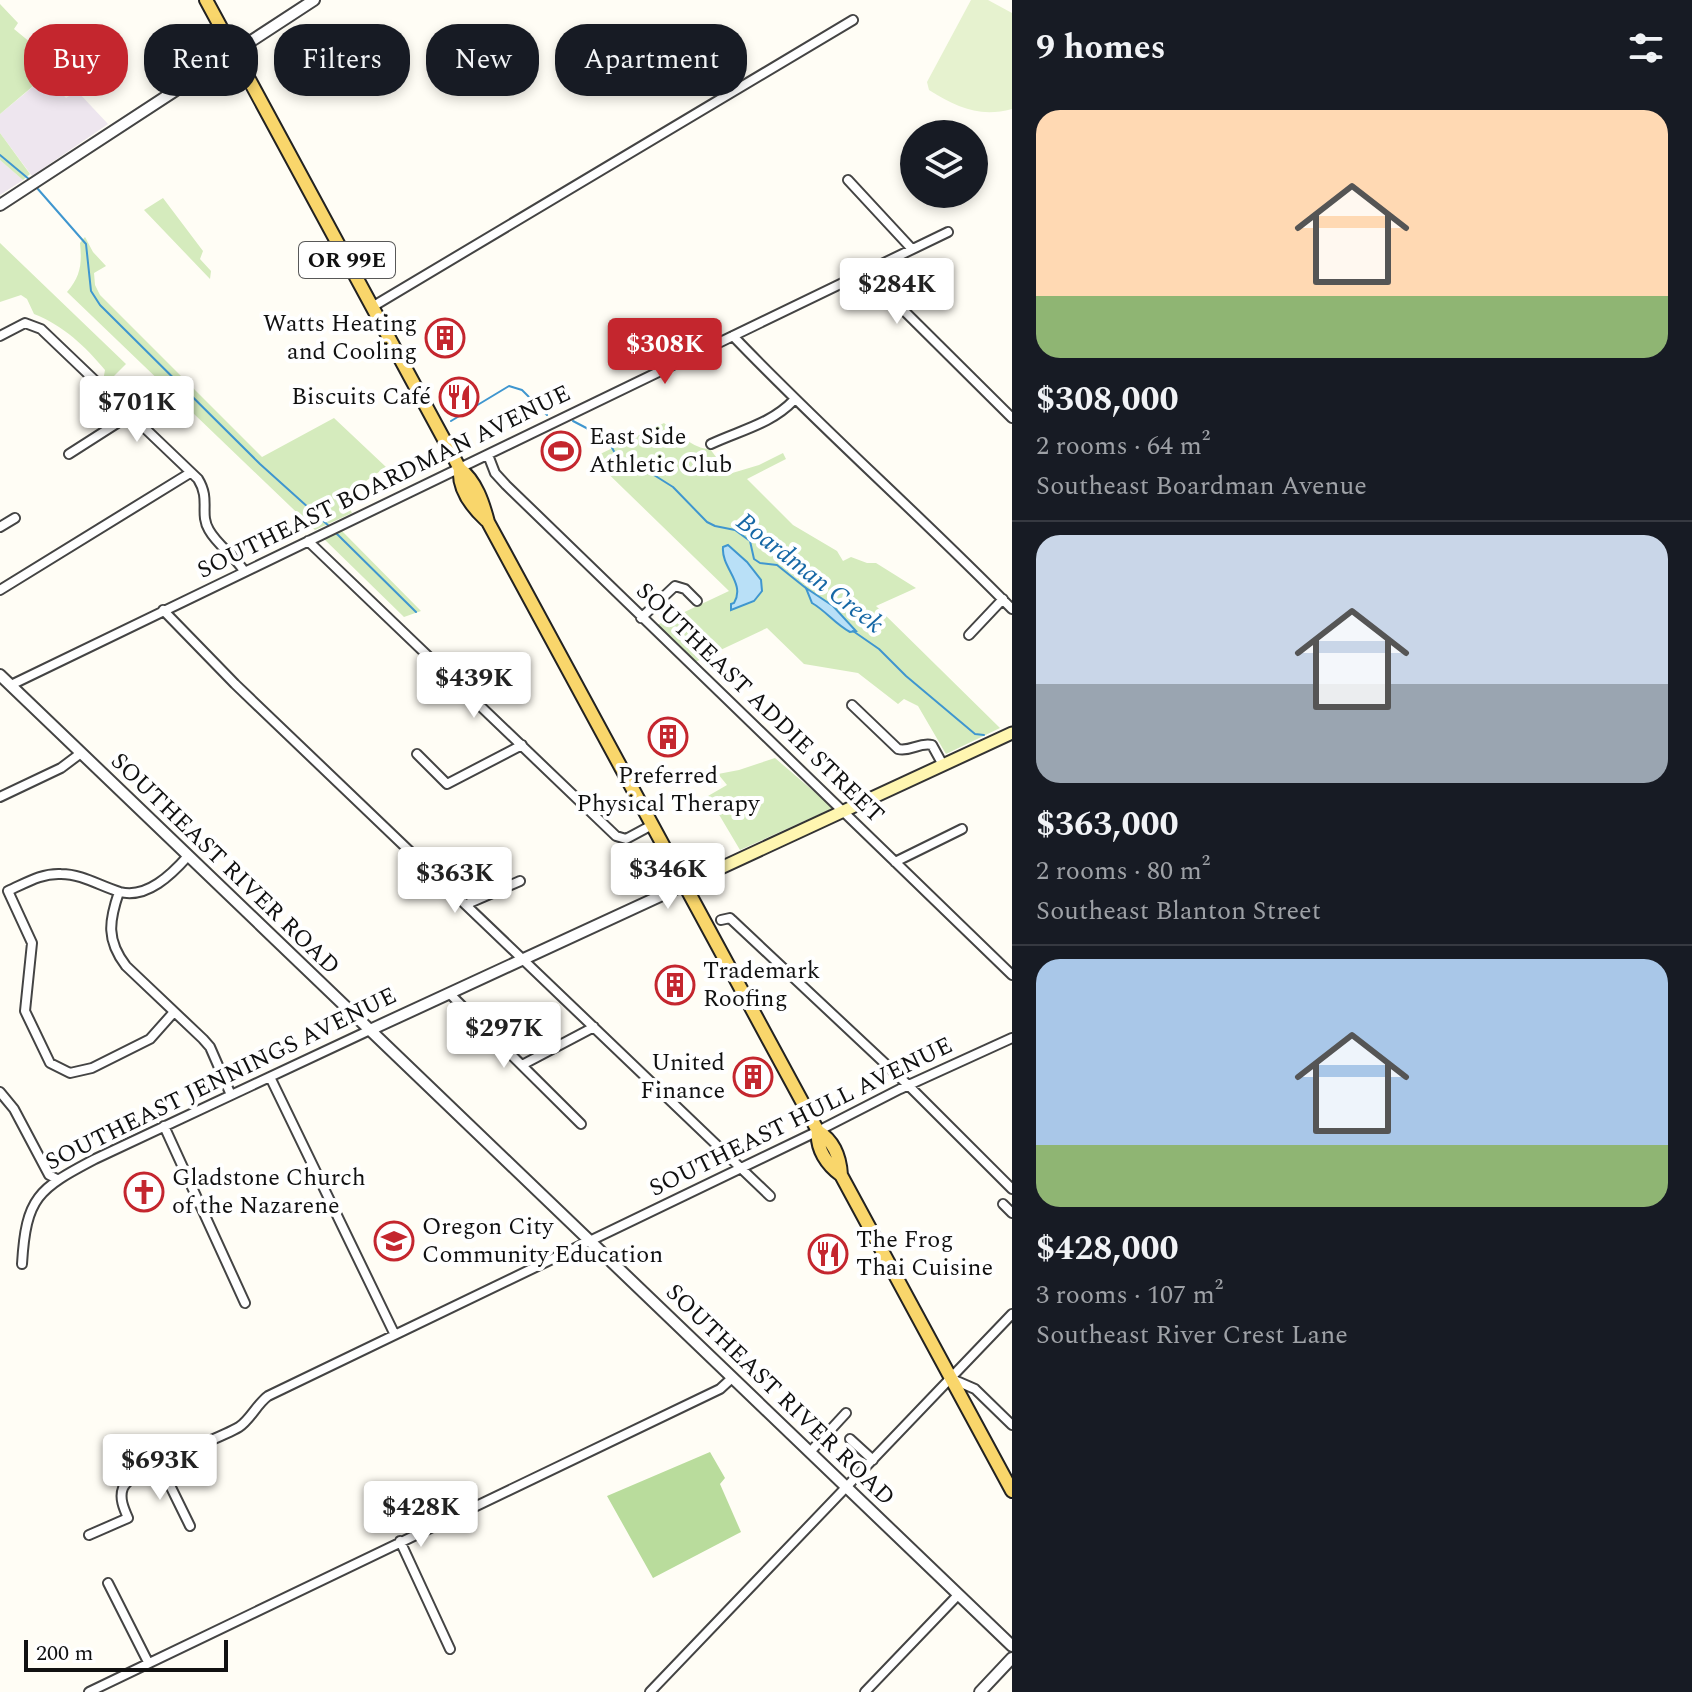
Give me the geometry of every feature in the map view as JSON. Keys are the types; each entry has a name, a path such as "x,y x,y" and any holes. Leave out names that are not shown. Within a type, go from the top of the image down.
{"main road":[{"name":"OR 99E","path":"206,0 219,24"},
{"name":"OR 99E","path":"258,95 460,469 469,475 484,504 488,522 818,1131 817,1143 823,1155 830,1167 841,1175 1012,1491"},
{"name":"SOUTHEAST JENNINGS AVENUE","path":"684,885 1012,733"}],"street":[{"path":"258,37 314,0"},
{"path":"372,307 853,20"},
{"path":"0,205 167,96"},
{"path":"848,180 911,248"},
{"name":"SOUTHEAST BOARDMAN AVENUE","path":"11,685 948,232"},
{"path":"865,272 1012,418"},
{"path":"0,336 25,323 41,329 204,489 208,530 244,571"},
{"path":"733,336 794,400 1012,609"},
{"path":"711,444 766,423 794,400"},
{"path":"69,454 130,415"},
{"name":"SOUTHEAST ADDIE STREET","path":"488,455 499,478 1012,975"},
{"path":"0,590 190,473"},
{"path":"0,527 15,518"},
{"path":"308,541 618,838 631,837 652,825"},
{"path":"641,618 675,586 682,587 697,601"},
{"path":"969,635 1003,599"},
{"path":"163,610 203,652 770,1196"},
{"name":"SOUTHEAST RIVER ROAD","path":"0,675 1012,1646"},
{"path":"852,705 898,749 932,745 943,765"},
{"path":"417,754 447,784 522,745"},
{"path":"0,797 61,768 81,753"},
{"path":"895,862 962,829"},
{"path":"174,1012 150,1039 81,1072 70,1073 50,1063 23,1006 32,943 8,891 39,877 65,874 129,893 149,888 170,876 188,856"},
{"path":"467,904 520,881"},
{"name":"SOUTHEAST JENNINGS AVENUE","path":"22,1264 24,1237 32,1208 47,1186 57,1179 164,1126 684,885"},
{"path":"119,892 110,921 111,941 116,954 210,1047 231,1095"},
{"path":"721,920 732,920 908,1085 1012,1189"},
{"path":"450,994 581,1124"},
{"path":"522,1065 594,1027"},
{"name":"SOUTHEAST HULL AVENUE","path":"89,1535 128,1518 122,1503 124,1487 159,1463 242,1426 257,1405 268,1396 908,1085 1012,1038"},
{"path":"270,1077 394,1333"},
{"path":"0,1092 14,1109 49,1175 57,1179"},
{"path":"164,1126 245,1303"},
{"path":"1003,1204 1012,1213"},
{"path":"650,1692 1012,1314"},
{"path":"89,1692 720,1389 732,1378"},
{"path":"951,1378 975,1389 1012,1425"},
{"path":"810,1452 846,1413"},
{"path":"850,1439 873,1460"},
{"path":"159,1463 190,1526"},
{"path":"400,1541 450,1649"},
{"path":"108,1583 148,1662"},
{"path":"865,1692 958,1595"},
{"path":"980,1692 1012,1658"}],"shaded area":[{"path":"24,94 66,98 82,96 108,124 32,176 0,133 0,114"},
{"path":"0,160 23,180 0,195"}],"green space":[{"path":"971,0 988,0 1012,13 1012,109 989,112 969,109 929,90 927,82"},
{"path":"0,4 18,23 14,29 24,37 24,94 0,114"},
{"path":"0,133 30,174 23,180 0,160"},
{"path":"163,198 203,251 200,259 211,271 210,279 144,210"},
{"path":"85,237 106,266 94,273 100,295 262,457 334,418 386,467 350,492 349,507 352,513 315,530 67,292 78,275 80,243"},
{"path":"0,243 126,364 106,384 103,381 105,370 90,353 64,331 34,314 27,299 21,295 0,302"},
{"path":"664,423 692,444 710,449 729,474 759,465 783,453 786,459 747,479 793,525 837,551 843,561 851,557 876,563 916,588 876,606 1000,728 946,754 918,706 904,699 898,704 858,673 804,664 767,628 695,662 657,625 729,591 592,458"},
{"path":"341,530 421,611 404,617 323,538"},
{"path":"775,758 833,808 740,850 708,796 727,785 718,774"},
{"path":"710,1452 725,1478 720,1484 741,1532 653,1578 607,1496"}],"water":[{"path":"728,545 761,580 762,591 754,601 731,610 737,589 723,555 723,547"},
{"path":"806,588 833,606 856,631 845,629 812,603"}],"waterway":[{"path":"0,155 30,180"},
{"path":"37,188 86,244 91,291 100,305 260,464 330,527"},
{"name":"Boardman Creek","path":"451,421 509,386 522,390 547,415"},
{"name":"Boardman Creek","path":"573,421 611,446 621,464 629,470 646,470 673,487 707,522 735,530 750,541 754,559 777,565 807,589"},
{"path":"334,531 416,612"},
{"name":"Boardman Creek","path":"853,631 879,649 975,734 984,735"}],"place":[{"name":"Watts Heating and Cooling","path":"445,338"},
{"name":"Biscuits Café","path":"459,397"},
{"name":"East Side Athletic Club","path":"561,451"},
{"name":"Preferred Physical Therapy","path":"668,737"},
{"name":"Trademark Roofing","path":"675,985"},
{"name":"United Finance","path":"753,1077"},
{"name":"Gladstone Church of the Nazarene","path":"144,1192"},
{"name":"Oregon City Community Education","path":"394,1241"},
{"name":"The Frog Thai Cuisine","path":"828,1254"}]}
